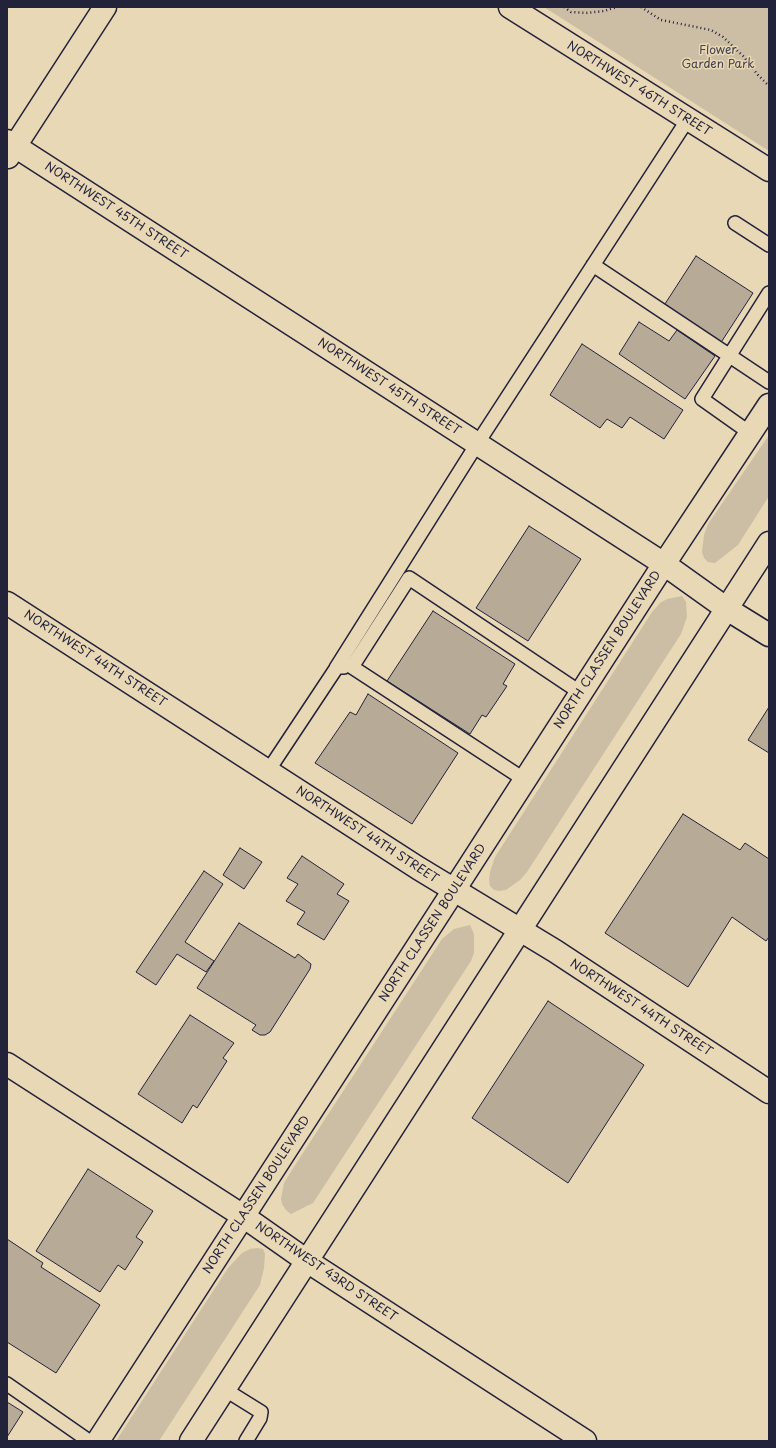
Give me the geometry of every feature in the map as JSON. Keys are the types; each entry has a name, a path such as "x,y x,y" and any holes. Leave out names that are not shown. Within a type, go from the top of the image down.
{"street":[{"path":"10,148 105,7"},
{"name":"NORTHWEST 46TH STREET","path":"510,7 769,170"},
{"name":"NORTHWEST 45TH STREET","path":"10,148 477,444 664,564 727,609 769,635"},
{"name":"NORTH CLASSEN BOULEVARD","path":"98,1441 664,564 769,405"},
{"path":"191,1441 769,543"},
{"name":"NORTHWEST 44TH STREET","path":"7,603 418,868 555,951 769,1092"},
{"name":"NORTHWEST 43RD STREET","path":"7,1064 243,1216 307,1261 585,1441"}],"lane":[{"path":"268,771 336,668 477,444 688,119"},
{"path":"735,223 769,245"},
{"path":"593,265 769,382"},
{"path":"750,433 702,399 769,293"},
{"path":"352,667 409,578 581,693"},
{"path":"336,668 352,667 525,780"},
{"path":"7,1384 89,1441"},
{"path":"224,1389 261,1412 260,1418 246,1441"}],"path":[{"path":"564,7 572,12 586,13 604,11 617,7"},
{"path":"641,7 661,20 711,30 722,37 743,56 769,86"}],"green space":[{"name":"Flower Garden Park","path":"544,7 769,7 769,151"},
{"path":"769,435 769,496 738,545 715,563 708,562 704,558 702,552 704,535 708,524"},
{"path":"682,596 686,602 687,617 681,634 527,872 520,880 506,890 494,890 490,886 489,880 495,857 652,612 660,603 667,599"},
{"path":"470,925 474,934 474,953 471,961 313,1203 291,1214 282,1204 281,1199 284,1183 290,1173 442,939 454,929"},
{"path":"250,1249 263,1249 265,1254 264,1268 260,1285 159,1441 116,1441 228,1268 242,1253"}],"building":[{"path":"696,256 753,293 720,344 663,307"},
{"path":"639,322 669,341 677,330 715,356 685,399 619,354"},
{"path":"582,344 683,410 664,439 630,417 622,428 607,419 600,428 550,395"},
{"path":"529,526 581,559 528,641 476,608"},
{"path":"433,611 515,664 503,684 507,686 486,717 482,715 470,734 387,681"},
{"path":"368,694 458,753 412,824 315,763 350,712 356,715"},
{"path":"769,707 769,753 748,740"},
{"path":"683,814 740,850 745,843 769,859 769,937 766,941 732,917 688,987 605,933"},
{"path":"240,848 262,862 244,889 223,875"},
{"path":"302,856 344,884 337,894 349,901 324,940 297,924 305,912 286,901 298,884 287,878"},
{"path":"204,871 223,884 185,942 214,961 206,972 177,954 156,985 136,972"},
{"path":"239,923 295,958 298,954 311,964 310,969 270,1032 265,1035 260,1035 252,1030 256,1025 197,988"},
{"path":"548,1001 644,1065 568,1183 472,1118"},
{"path":"190,1015 234,1043 223,1058 227,1061 197,1108 193,1105 182,1123 138,1094"},
{"path":"88,1169 153,1211 136,1237 143,1242 125,1270 118,1265 100,1292 36,1251"},
{"path":"7,1239 43,1263 41,1267 100,1305 56,1373 7,1342"},
{"path":"7,1402 23,1412 7,1437"}]}
